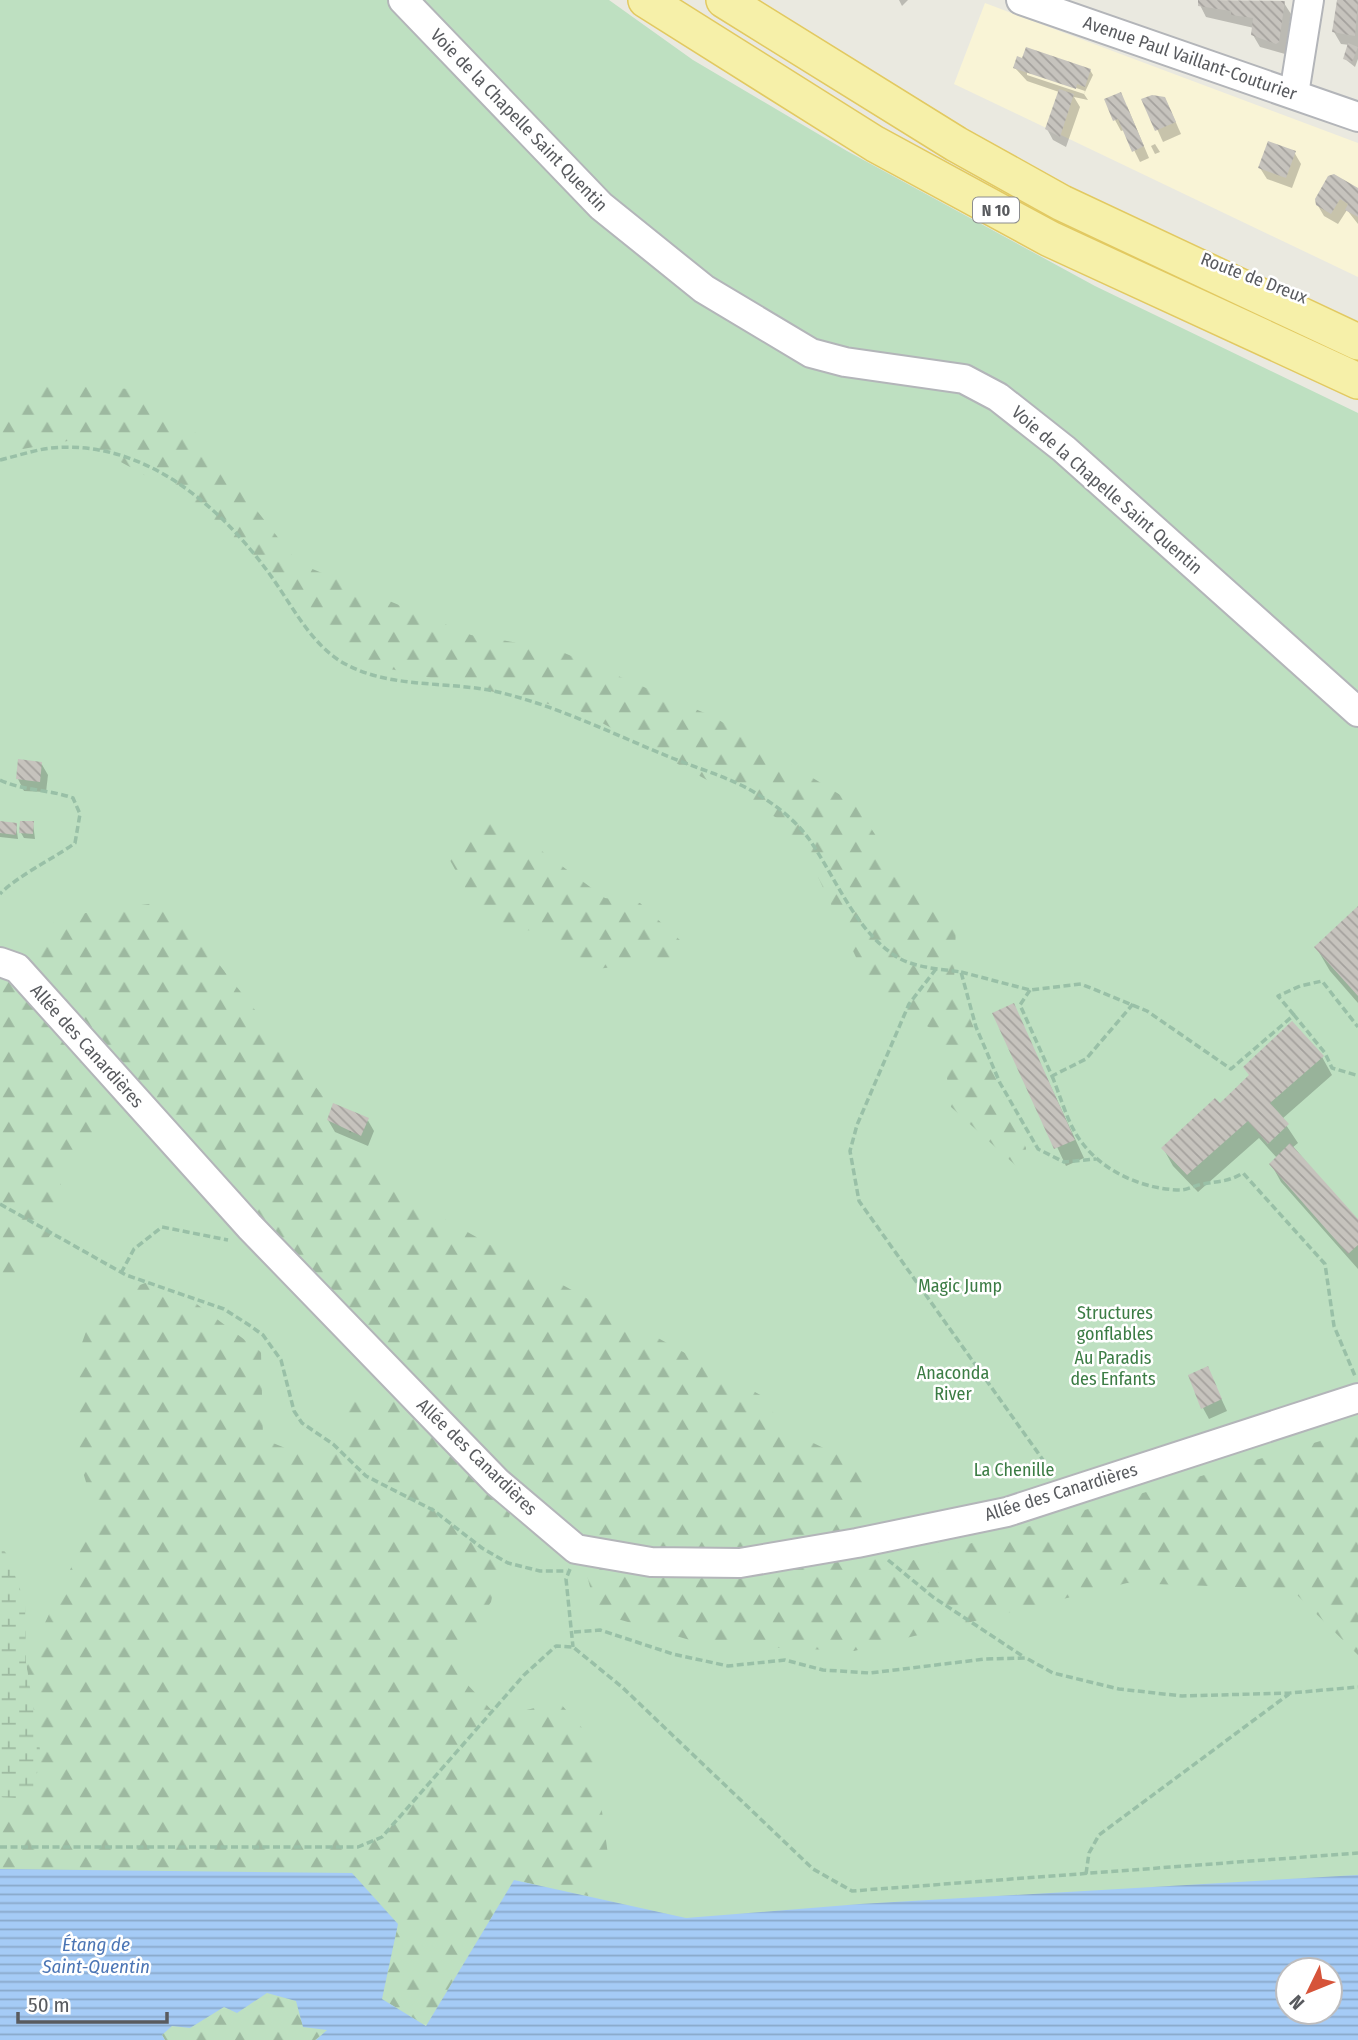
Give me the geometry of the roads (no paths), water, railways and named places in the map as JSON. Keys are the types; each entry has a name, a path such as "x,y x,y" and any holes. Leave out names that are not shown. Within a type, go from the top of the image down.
{"main road":[{"name":"N 10","path":"646,0 875,145 1050,239 1358,381"},
{"name":"N 10","path":"724,0 956,144 1062,203 1358,342"},
{"name":"Route de Dreux","path":"1147,243 1219,262 1358,319"}],"street":[{"name":"Voie de la Chapelle Saint Quentin","path":"403,0 601,206 704,289 811,354 845,362 964,379 998,397 1064,449 1358,712"},
{"name":"Avenue Paul Vaillant-Couturier","path":"1021,0 1358,117"},
{"path":"1294,94 1309,0"},
{"name":"Allée des Canardières","path":"0,962 17,968 250,1227 572,1560 740,1563 857,1543 1007,1512 1358,1398"}],"water":[{"name":"Étang de Saint-Quentin","path":"0,1869 352,1873 398,1924 382,1999 426,2026 514,1880 686,1918 860,1904 1358,1875 1358,2040 316,2040 327,2030 303,2027 296,2001 267,1993 237,2013 224,2007 190,2028 172,2026 162,2035 165,2040 0,2040"}],"park label":[{"name":"Magic Jump","path":"960,1286"},
{"name":"Structures gonflables","path":"1115,1323"},
{"name":"Au Paradis des Enfants","path":"1113,1368"},
{"name":"Anaconda River","path":"953,1383"},
{"name":"La Chenille","path":"1014,1470"}]}
